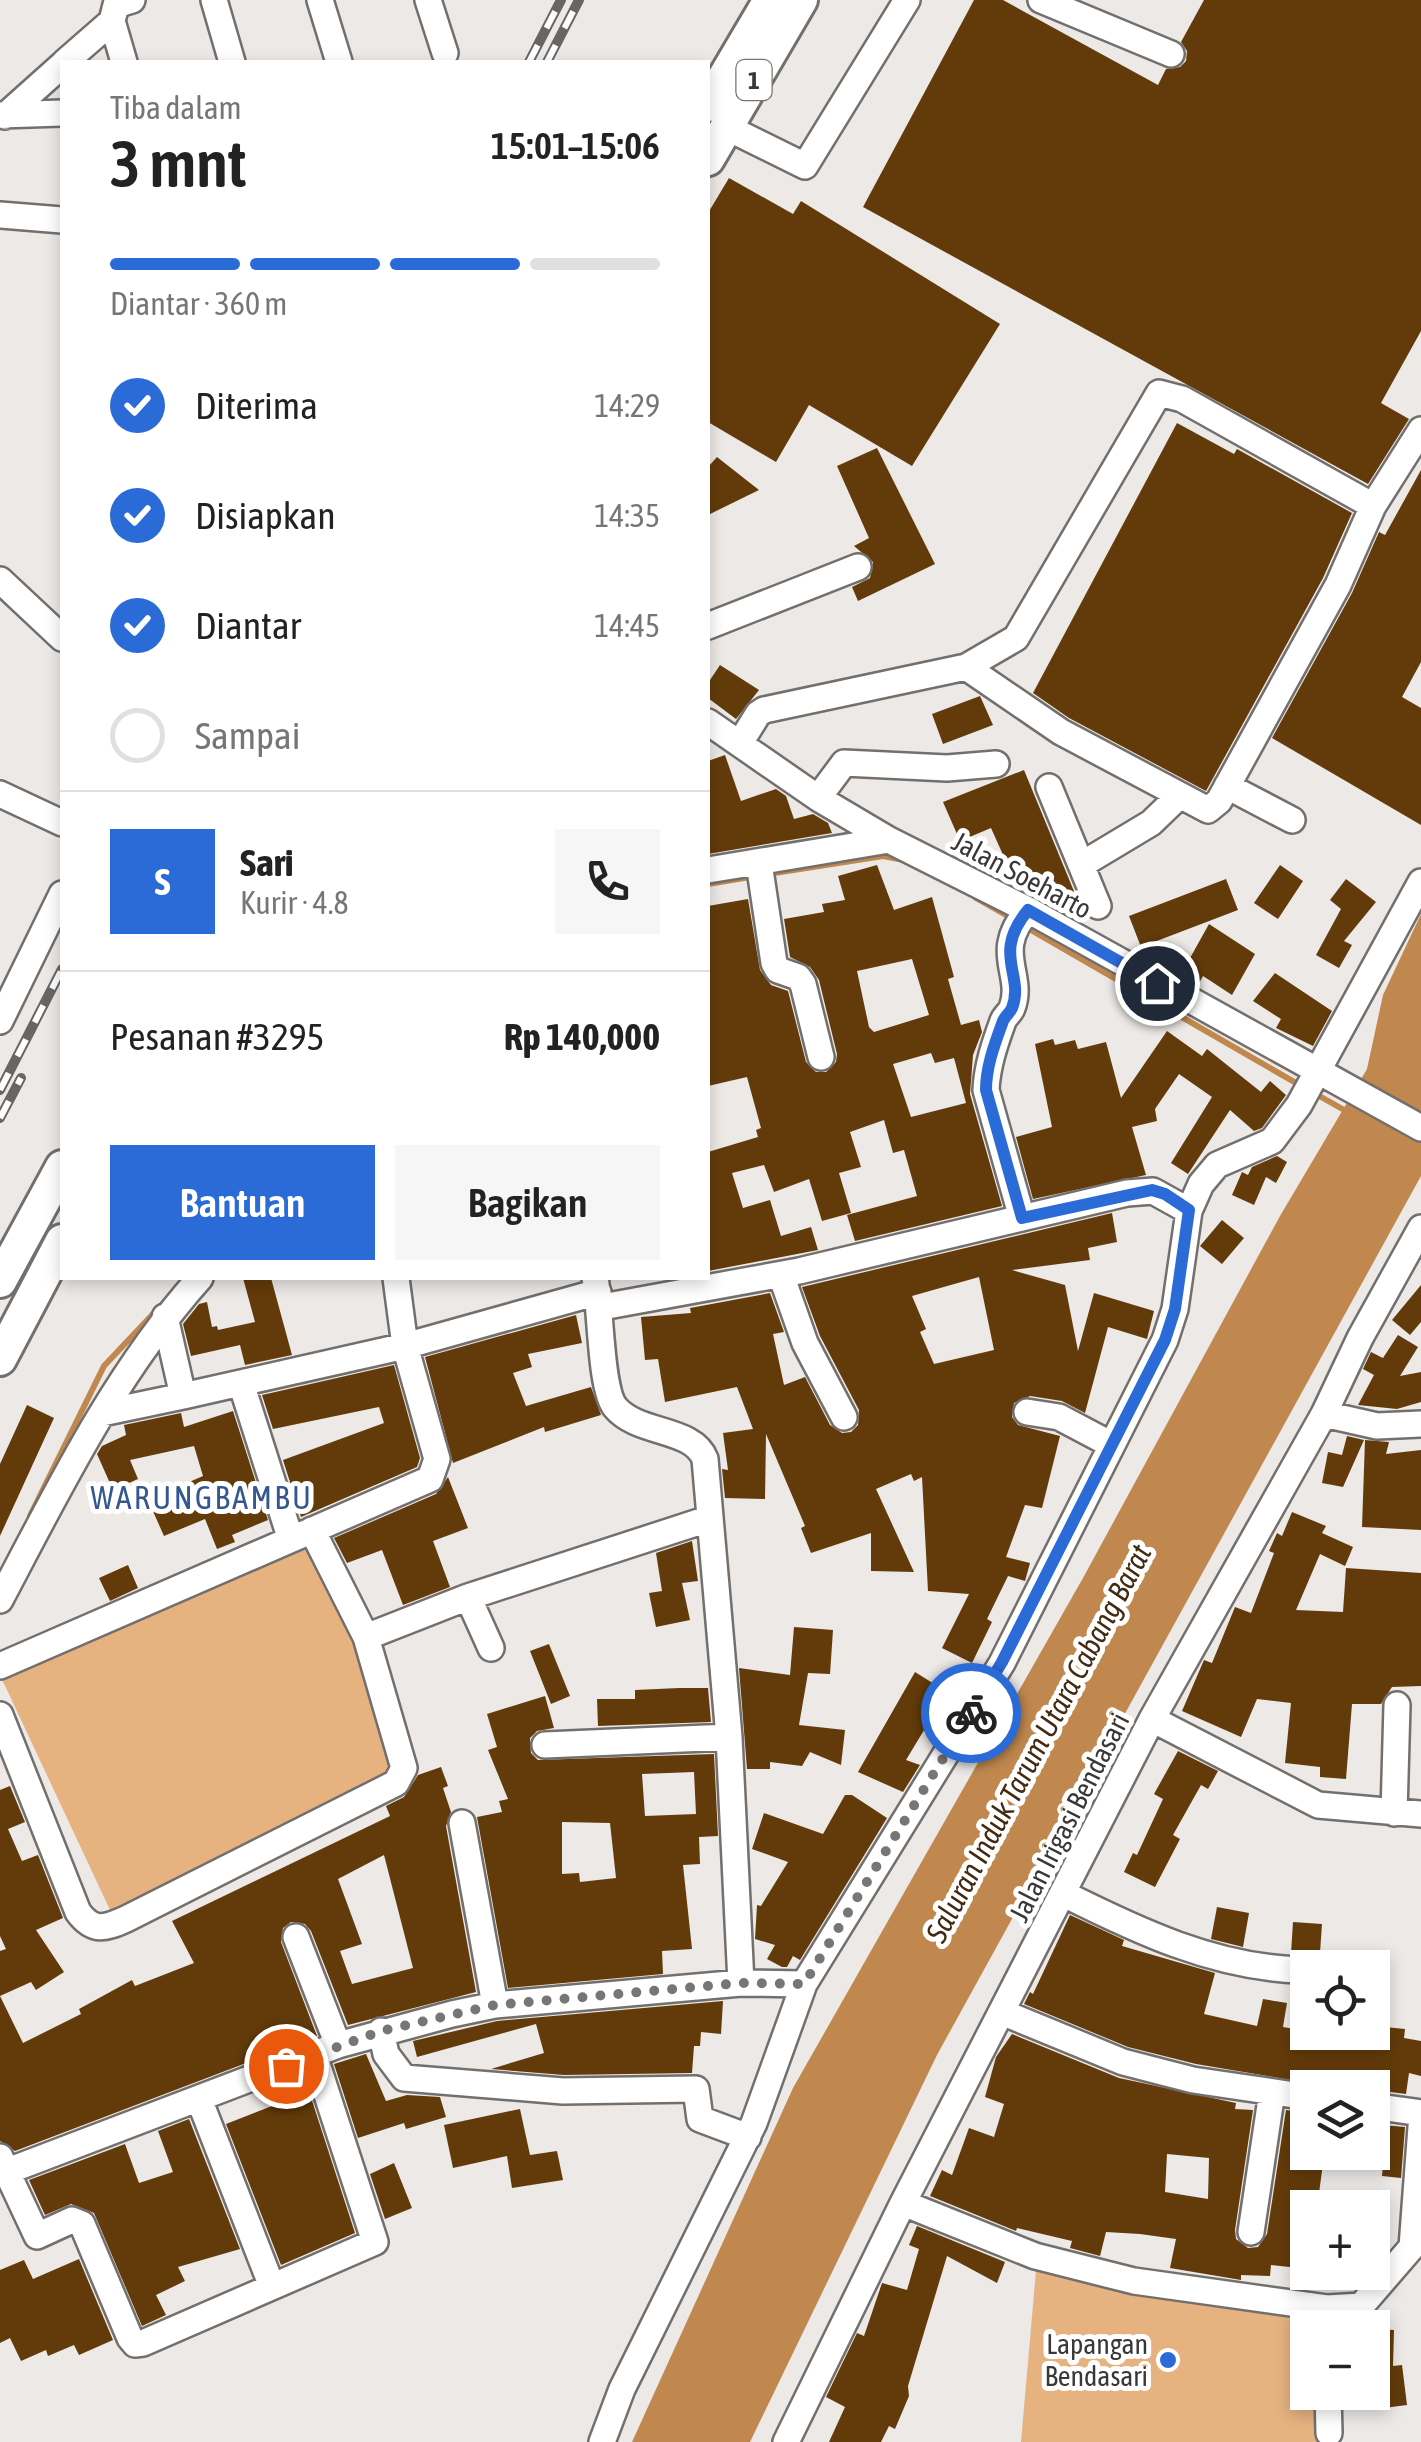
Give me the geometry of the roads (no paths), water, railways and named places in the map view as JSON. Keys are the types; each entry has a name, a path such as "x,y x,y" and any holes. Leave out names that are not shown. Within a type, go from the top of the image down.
{"main road":[{"name":"1","path":"710,149 717,116 770,0"},
{"name":"1","path":"717,116 801,0"},
{"path":"0,1359 9,1291 60,1172"},
{"path":"9,1291 60,1243"}],"street":[{"path":"123,60 112,21 116,5 132,0"},
{"path":"214,0 231,60"},
{"path":"320,0 338,60"},
{"path":"428,0 445,53"},
{"path":"717,116 806,166 906,0"},
{"path":"1041,0 1171,54"},
{"path":"68,60 112,21"},
{"path":"2,116 60,67"},
{"path":"2,116 60,114"},
{"path":"0,215 60,220"},
{"path":"740,743 764,710 966,667 1002,649 1029,622 1159,393 1182,399 1374,506"},
{"path":"966,667 1061,732 1178,798 1208,810 1227,786 1338,585 1374,506 1421,430"},
{"path":"710,625 858,567"},
{"path":"0,580 58,634"},
{"name":"Jalan Soeharto","path":"710,723 818,798 1310,1088 1351,1090 1421,1128"},
{"path":"818,798 838,768 853,762 947,768 996,764"},
{"path":"1227,786 1292,820"},
{"path":"1050,788 1098,906"},
{"path":"0,794 60,823"},
{"path":"1081,865 1151,823 1178,798"},
{"path":"710,870 760,874 889,840"},
{"path":"760,874 774,964 778,970 798,977 802,984 821,1057"},
{"path":"602,2442 622,2388 748,2137 804,1984 1002,1662 1165,1340 1175,1309 1189,1210 1201,1184 1217,1165 1272,1142 1310,1088 1421,882"},
{"path":"0,1021 60,898"},
{"path":"1021,920 1008,957 1012,1009 1004,1018 986,1070 986,1090 1022,1218"},
{"path":"102,1413 406,1346 598,1292 781,1274 1152,1190 1189,1210"},
{"name":"Jalan Irigasi Bendasari","path":"786,2442 1152,1719 1324,1414 1360,1338 1421,1228"},
{"path":"781,1274 805,1343 844,1417"},
{"path":"0,1600 102,1413 165,1317 198,1280"},
{"path":"0,1666 301,1534 404,1494 430,1479 435,1470 433,1438 406,1346 396,1280"},
{"path":"598,1292 606,1383 614,1406 640,1427 693,1442 701,1449 729,1736 741,1983"},
{"path":"165,1317 183,1396"},
{"path":"0,1715 78,1912 88,1926 98,1929 126,1919 396,1783 404,1768 366,1637 301,1534 241,1383"},
{"path":"1028,1412 1059,1417 1112,1445"},
{"path":"1324,1414 1377,1426 1421,1424"},
{"path":"366,1637 468,1597 708,1519"},
{"path":"468,1597 492,1648"},
{"path":"1394,1813 1397,1705"},
{"path":"1152,1719 1318,1805 1421,1814"},
{"path":"545,1745 729,1736"},
{"path":"462,1823 495,2005"},
{"path":"1064,1894 1142,1933 1219,1959 1290,1969"},
{"path":"296,1937 326,2050 375,2242 135,2344 82,2224 72,2220 38,2236 3,2167 199,2099 326,2050 381,2031 495,2005 741,1983 804,1984"},
{"path":"1004,2013 1123,2062 1192,2080 1290,2094"},
{"path":"381,2031 386,2054 404,2078 564,2091 696,2090 700,2119 748,2137"},
{"path":"1252,2232 1272,2092"},
{"path":"199,2099 271,2284"},
{"path":"1390,2109 1421,2113"},
{"path":"1350,2310 1362,2306 1412,2247 1421,2126"},
{"path":"904,2203 1036,2256 1134,2281 1290,2311"},
{"path":"1328,2410 1329,2433"}],"water":[{"name":"Saluran Induk Tarum Utara Cabang Barat","path":"1421,914 1421,1176 937,2055 750,2442 632,2442 793,2088 1083,1578 1280,1216 1367,1069 1383,995"}],"waterway":[{"path":"768,874 883,856 904,860"},
{"path":"710,884 756,876"},
{"path":"976,898 1013,919"},
{"path":"1024,926 1303,1087"},
{"path":"1314,1093 1346,1111"},
{"path":"30,1516 104,1366 169,1297"}],"railway":[{"path":"530,60 561,0"},
{"path":"548,60 579,0"},
{"path":"0,1090 60,973"},
{"path":"0,1118 21,1078"}],"place":[{"name":"Lapangan Bendasari","path":"1168,2360"}],"district":[{"name":"WARUNGBAMBU","path":"202,1497"}]}
